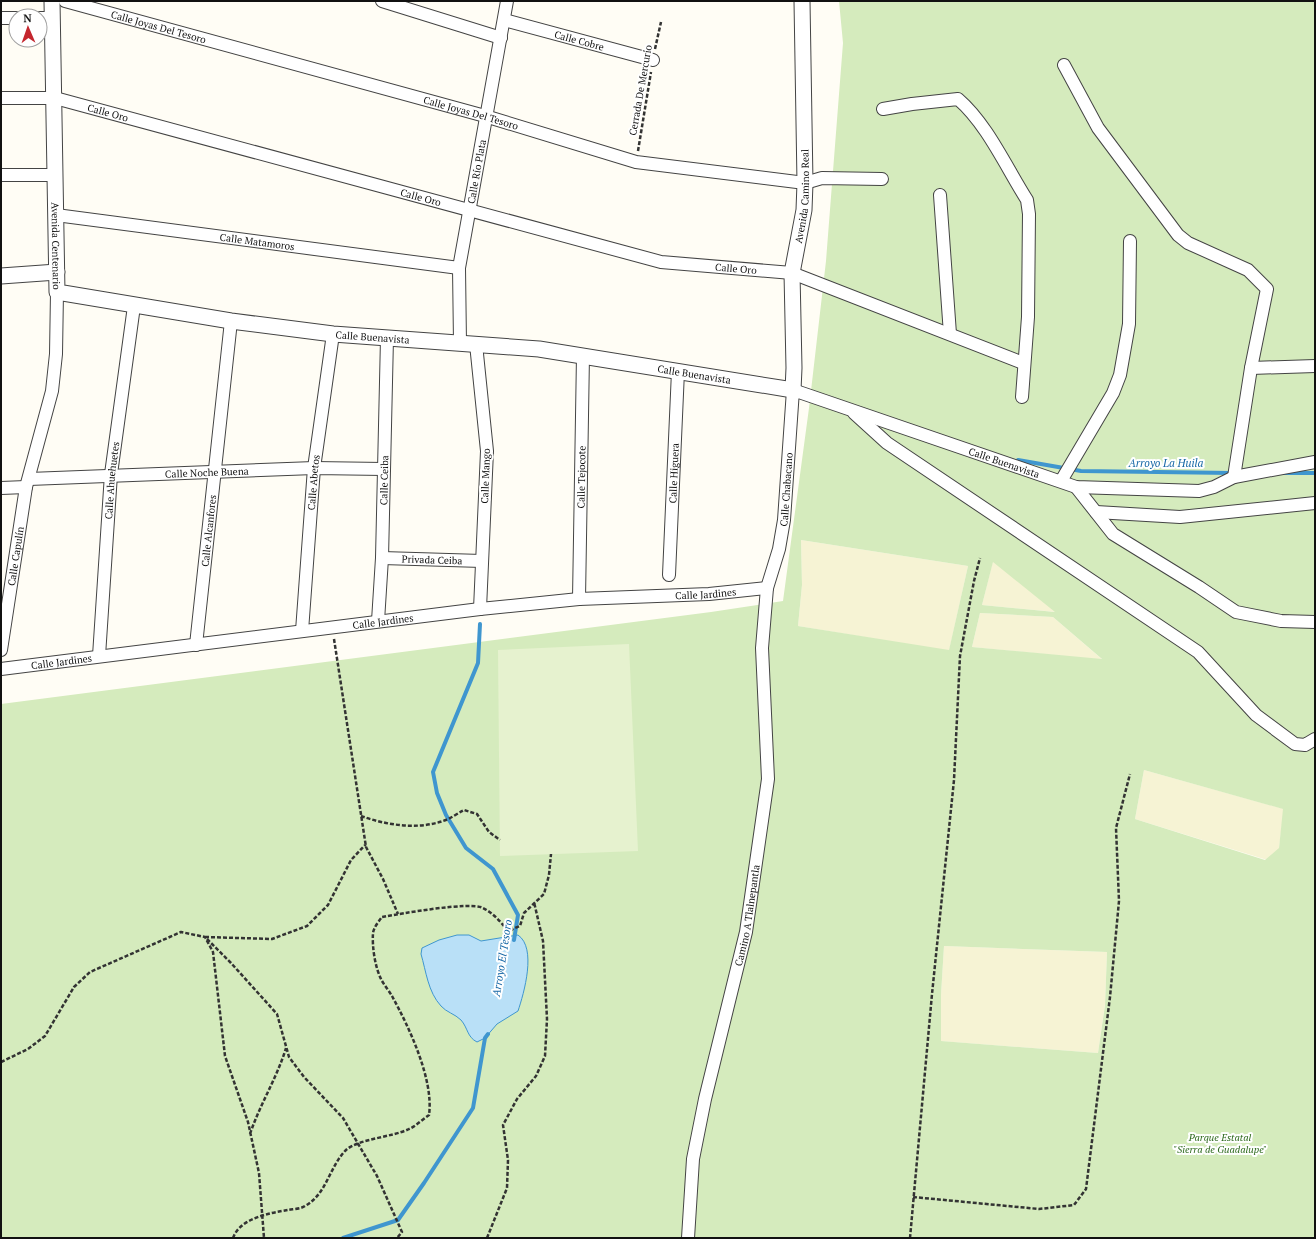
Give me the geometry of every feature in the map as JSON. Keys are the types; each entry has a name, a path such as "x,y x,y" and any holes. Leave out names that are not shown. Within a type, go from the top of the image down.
{"street":[{"name":"Avenida Centenario","path":"48,12 52,1"},
{"name":"Calle Joyas Del Tesoro","path":"65,1 485,116 636,162 805,183 822,178 882,179"},
{"path":"382,1 501,38"},
{"name":"Calle Río Plata","path":"460,343 459,268 470,212 485,116 507,1"},
{"name":"Avenida Camino Real","path":"793,390 792,272 804,210 805,183 802,1"},
{"name":"Calle Cobre","path":"504,20 653,60"},
{"name":"Avenida Centenario","path":"28,483 52,391 56,354 57,272 54,175 55,98 48,36"},
{"path":"1064,65 1098,128 1178,235 1188,242 1248,270 1267,288 1251,368 1234,477"},
{"name":"Calle Oro","path":"1,98 55,98 470,212 661,262 792,272 1023,363"},
{"path":"883,109 958,99 967,107 979,122 1027,200 1029,214 1028,317 1023,363 1022,397"},
{"path":"1,175 54,175"},
{"path":"940,195 950,334"},
{"name":"Calle Matamoros","path":"56,215 459,268"},
{"path":"1061,481 1113,393 1120,375 1129,324 1130,241"},
{"path":"1,276 57,272"},
{"name":"Calle Buenavista","path":"57,292 231,321 333,334 539,349 793,390 1076,487 1199,491 1214,487 1234,477 1315,462"},
{"name":"Calle Ahuehuetes","path":"99,656 111,474 134,306"},
{"name":"Calle Alcanfores","path":"196,645 231,321"},
{"name":"Calle Abetos","path":"302,631 314,468 333,334"},
{"name":"Calle Ceiba","path":"378,621 382,558 387,338"},
{"name":"Calle Mango","path":"476,344 487,451 480,609"},
{"name":"Calle Tejocote","path":"579,599 583,355"},
{"path":"1251,368 1315,366"},
{"name":"Calle Higuera","path":"669,575 678,371"},
{"name":"Calle Chabacano","path":"767,588 779,549 784,520 793,390"},
{"path":"850,409 886,443 1198,652 1256,715 1295,744 1305,745 1315,739"},
{"name":"Calle Noche Buena","path":"1,488 28,483 111,474 314,468 384,469"},
{"name":"Calle Capulín","path":"1,650 28,483"},
{"path":"1076,487 1113,534 1236,612 1281,621 1315,622"},
{"path":"1096,512 1180,516 1315,503"},
{"name":"Privada Ceiba","path":"382,558 482,561"},
{"name":"Calle Jardines","path":"1,669 480,609 579,599 709,594 767,588"},
{"name":"Camino A Tlalnepantla","path":"688,1238 693,1159 704,1098 746,932 768,779 762,648 767,588"}],"path":[{"name":"Cerrada De Mercurio","path":"636,162 661,22"},
{"path":"910,1238 932,994 954,780 960,656 974,581 980,558"},
{"path":"332,627 366,844 398,914"},
{"path":"913,1197 1039,1209 1074,1205 1086,1189 1092,1154 1110,997 1118,908 1116,828 1130,774"},
{"path":"361,815 380,823 419,826 443,821 464,810 477,814 489,832 500,840"},
{"path":"1,1062 28,1050 45,1036 74,987 90,972 181,932 205,937 272,939 307,926 328,905 351,860 366,844"},
{"path":"233,1238 235,1232 246,1222 262,1216 304,1207 320,1195 334,1168 347,1150 358,1143 384,1138 411,1129 429,1115 431,1101 426,1074 407,1027 392,996 381,980 375,959 373,931 382,917 435,908 482,907 498,918 508,931 520,926 524,913 544,894 549,875 551,854"},
{"path":"487,1238 507,1188 508,1160 504,1125 518,1099 536,1076 545,1056 547,1019 543,941 534,902"},
{"path":"205,937 231,963 277,1014 293,1062 343,1118 378,1176 402,1232 397,1238"},
{"path":"205,937 213,952 226,1056 250,1134 259,1172 264,1238"},
{"path":"250,1134 258,1112 275,1079 287,1047"}],"shaded area":[{"path":"801,540 968,566 949,651 798,626 802,585"},
{"path":"993,561 1056,612 982,605"},
{"path":"980,613 1053,617 1103,660 972,647"},
{"path":"1144,770 1284,809 1277,863 1135,819"},
{"path":"944,946 1107,952 1105,1004 1098,1053 940,1041"}],"green space":[{"name":"Parque Estatal \"Sierra de Guadalupe\"","path":"839,1 1315,1 1315,1238 1,1238 1,704 711,612 783,601 809,408 826,261 843,43","holes":["801,540 968,566 949,650 798,626 802,585","993,562 1055,612 982,605","980,613 1053,617 1102,659 972,647","1144,770 1283,809 1279,848 1265,860 1135,819","944,946 1107,952 1105,1005 1098,1053 941,1041 941,995"]},
{"path":"629,644 638,851 500,856 498,650"}],"water":[{"path":"457,935 469,935 481,941 518,935 524,941 527,950 528,960 526,982 518,1011 497,1024 485,1038 477,1042 471,1038 461,1020 443,1008 433,994 421,954 422,948 439,940"}],"waterway":[{"name":"Arroyo La Huila","path":"1018,460 1081,471 1233,473"},
{"name":"Arroyo La Huila","path":"1283,473 1315,473"},
{"name":"Arroyo El Tesoro","path":"480,624 478,663 433,772 437,793 446,815 466,848 493,869 518,915 514,940"},
{"name":"Arroyo El Tesoro","path":"343,1238 398,1220 473,1108 485,1038 488,1034"}]}
